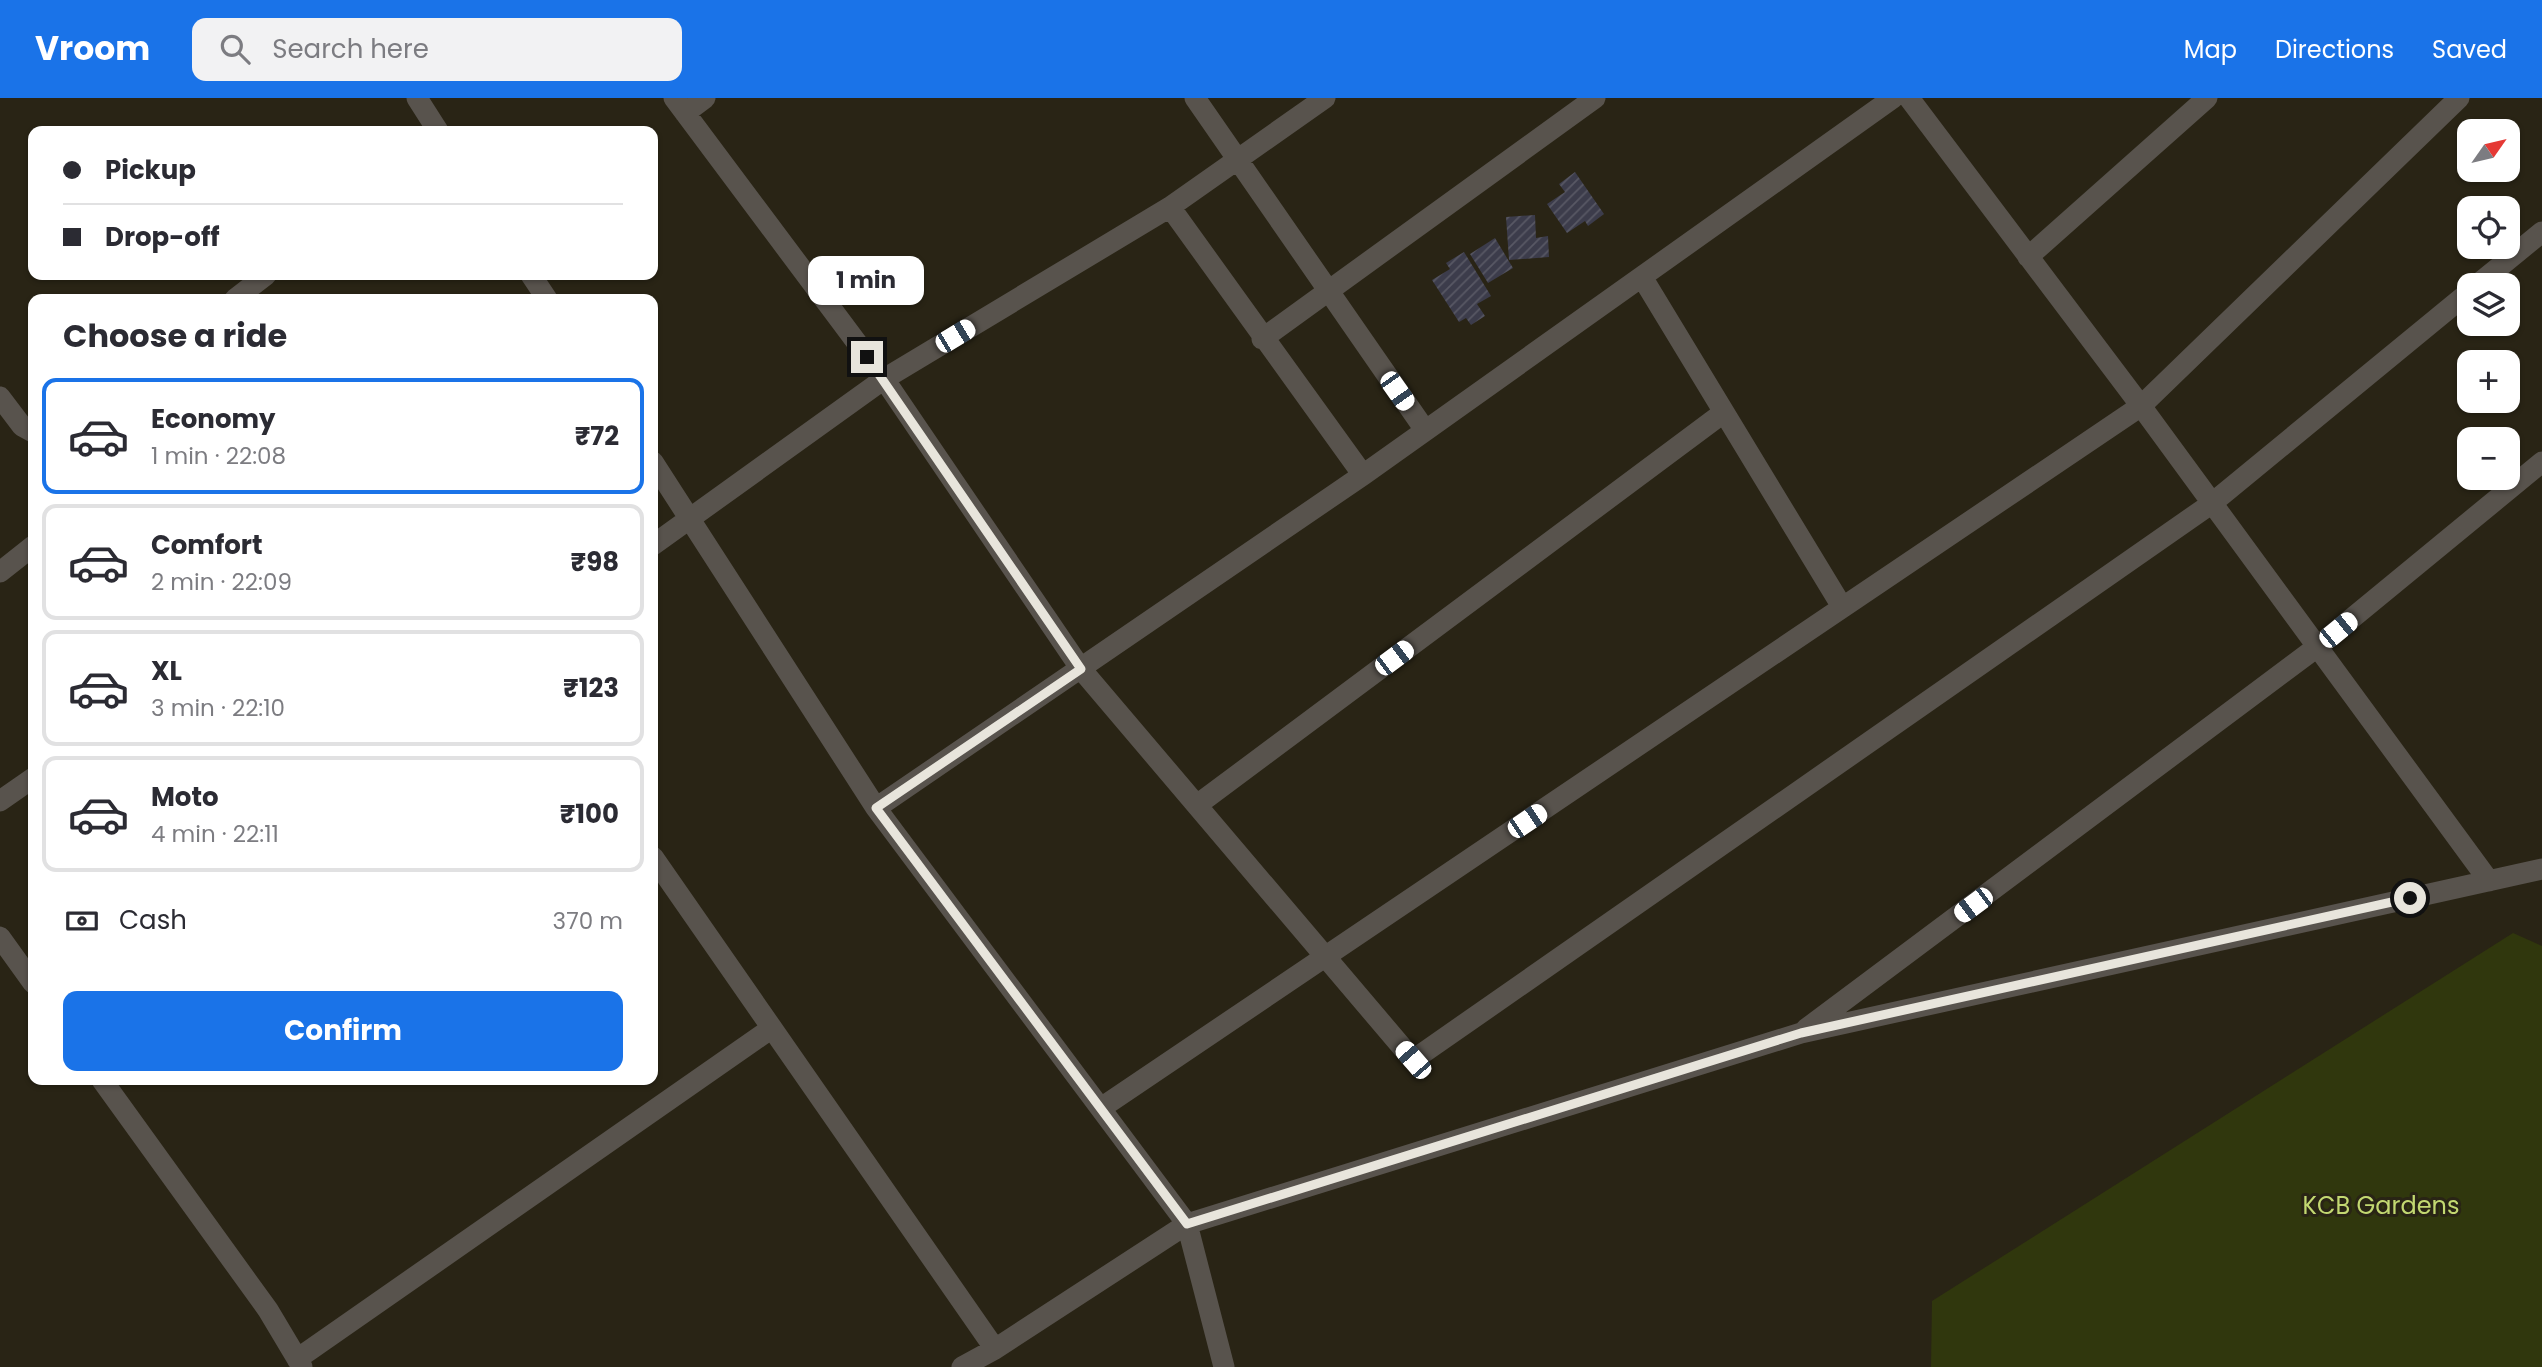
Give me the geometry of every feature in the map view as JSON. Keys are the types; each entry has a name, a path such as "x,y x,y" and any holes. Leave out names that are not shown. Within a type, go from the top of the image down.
{"street":[{"path":"417,98 435,126"},
{"path":"705,98 679,105 884,379 1081,669 1413,1060 2211,504 2457,302"},
{"path":"1195,98 1425,430"},
{"path":"658,541 884,379 1170,207 1325,98"},
{"path":"1262,339 1595,98"},
{"path":"876,808 1363,475 1893,98"},
{"path":"1909,98 2141,406 2489,881"},
{"path":"2028,257 2207,98"},
{"path":"1101,1108 1325,959 1841,605 2141,406 2459,98"},
{"path":"1170,207 1262,339 1363,475"},
{"path":"2492,273 2542,232"},
{"path":"1642,277 1841,605"},
{"path":"241,294 260,280"},
{"path":"0,397 22,426 28,429"},
{"path":"1197,805 1723,413"},
{"path":"1801,1033 2318,647 2542,462"},
{"path":"658,470 876,808 1187,1224 1224,1367"},
{"path":"0,572 28,550"},
{"path":"0,801 28,781"},
{"path":"658,864 995,1349"},
{"path":"962,1367 995,1349 1187,1224 1801,1033 2542,869"},
{"path":"0,937 28,977"},
{"path":"106,1085 268,1310 299,1363 772,1028"}],"green space":[{"name":"KCB Gardens","path":"2513,933 2542,946 2542,1367 1931,1367 1932,1301"}],"building":[{"path":"1575,172 1604,214 1588,226 1585,221 1567,233 1547,204 1565,192 1559,184"},
{"path":"1535,215 1536,238 1548,236 1549,257 1509,260 1506,217"},
{"path":"1495,238 1513,268 1488,283 1470,254"},
{"path":"1464,252 1491,296 1477,304 1485,316 1471,325 1466,318 1459,322 1432,280 1450,269 1446,263"}],"route":[{"path":"867,357 1081,669 876,808 1187,1224 1801,1033 2410,898"}]}
